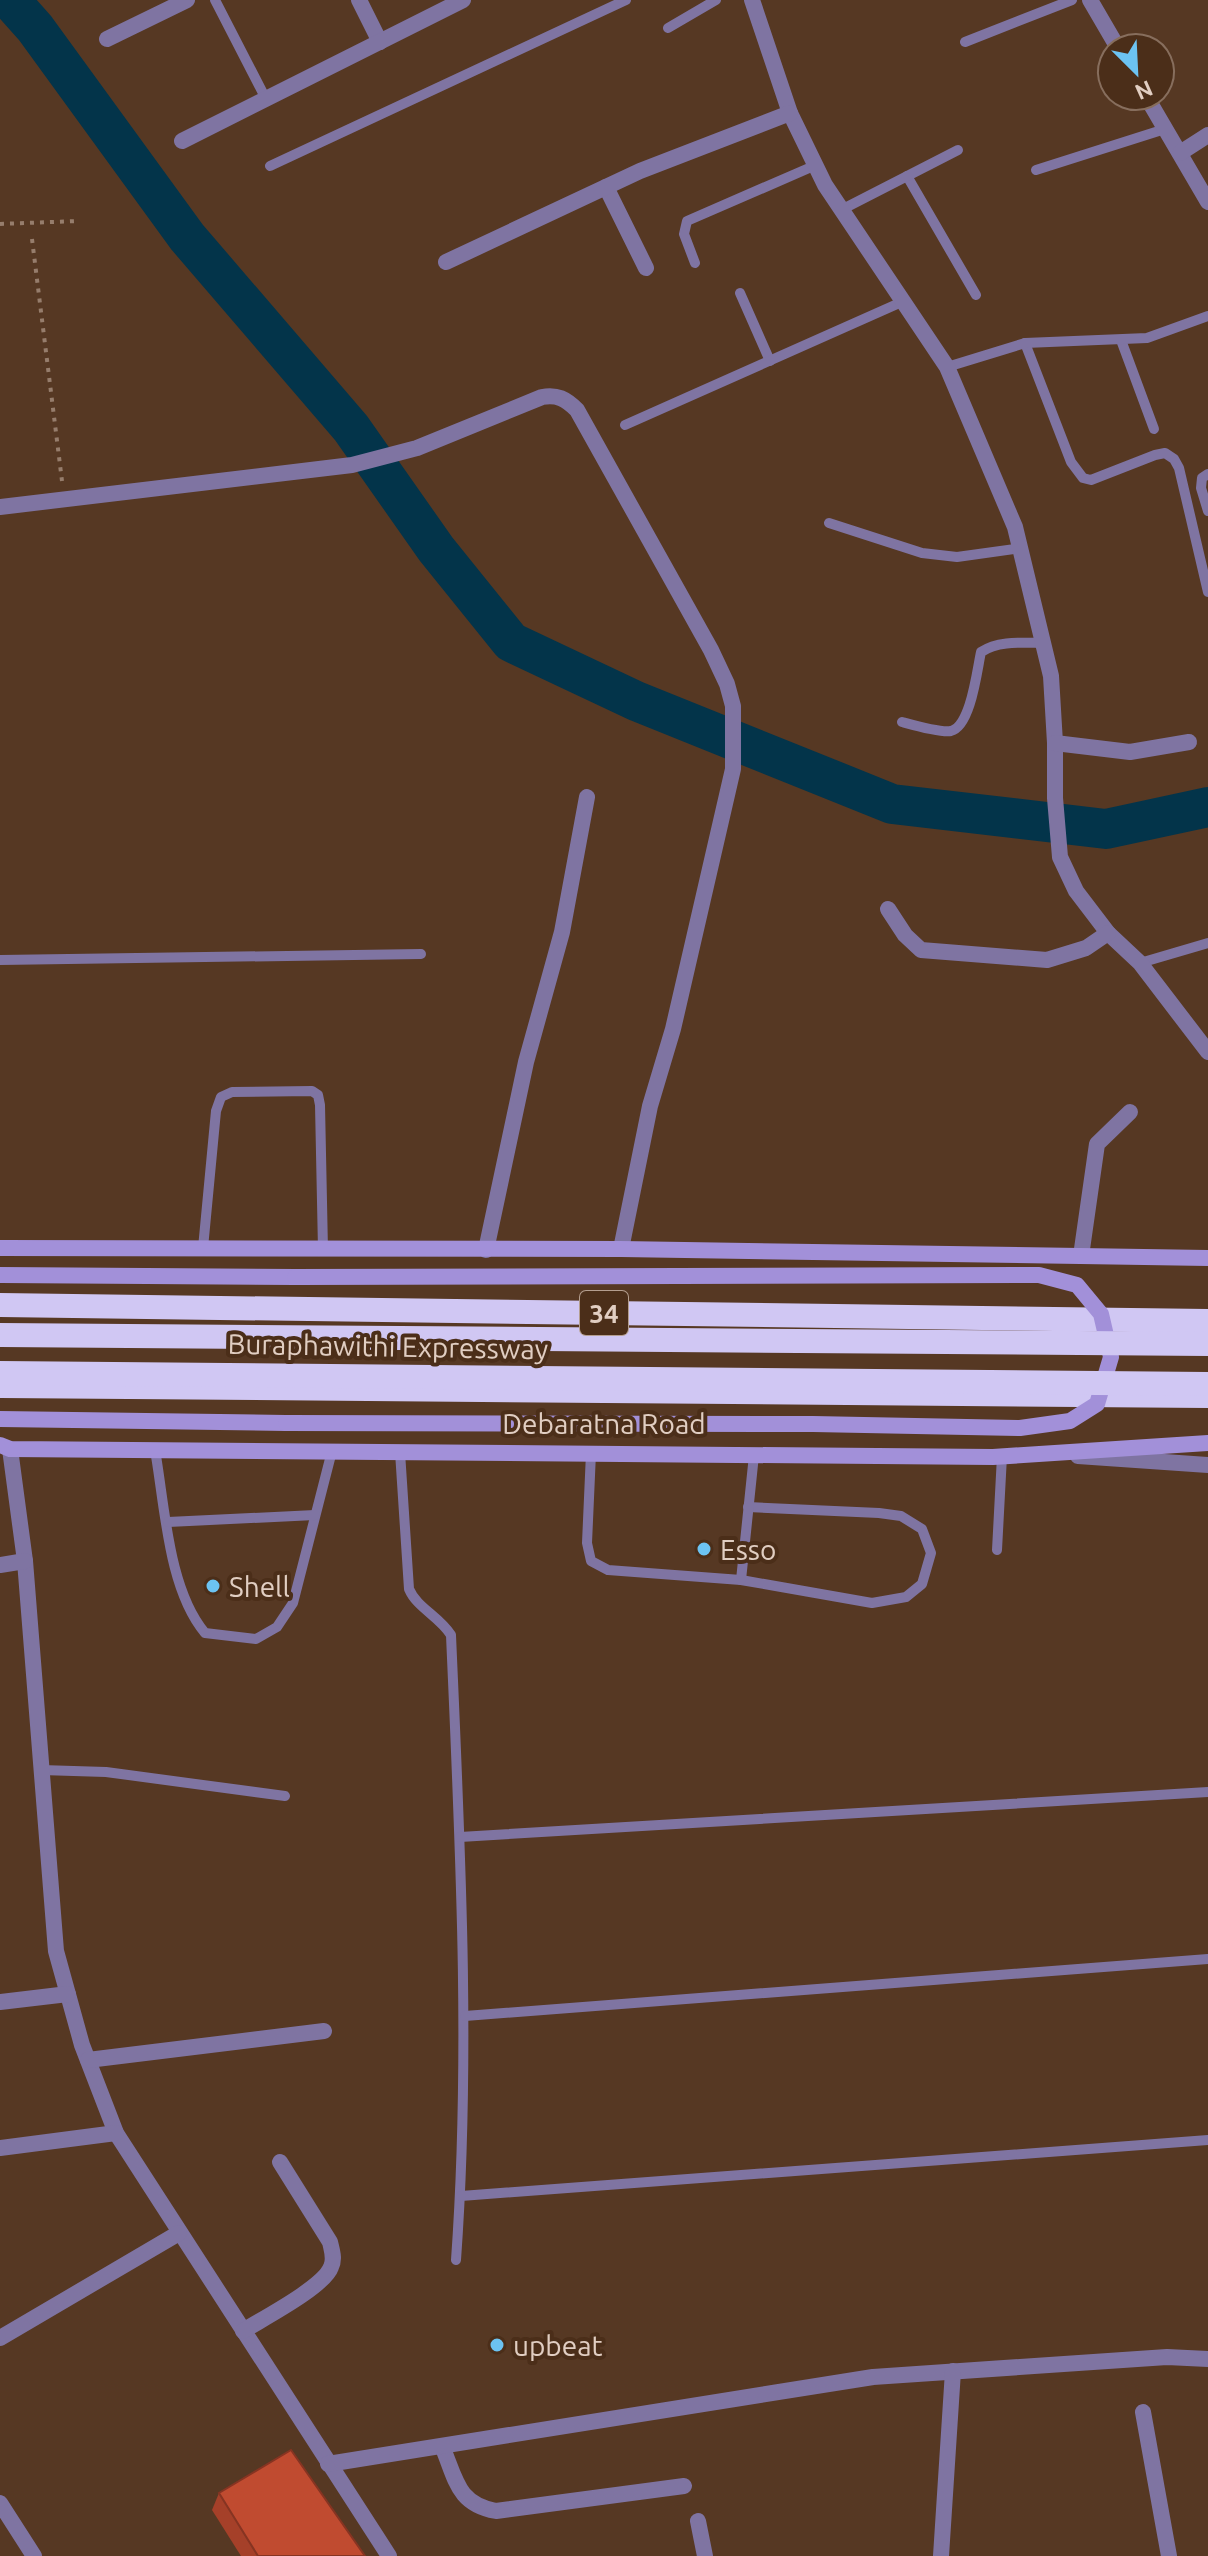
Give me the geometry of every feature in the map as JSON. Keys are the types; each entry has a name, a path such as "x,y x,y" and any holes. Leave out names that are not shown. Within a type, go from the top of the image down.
{"highway":[{"name":"34","path":"0,1305 1208,1321"},
{"name":"Buraphawithi Expressway","path":"0,1335 1208,1344"},
{"name":"Buraphawithi Expressway","path":"0,1373 1208,1384"},
{"name":"Debaratna Road","path":"0,1386 1208,1396"}],"main road":[{"name":"34","path":"0,1248 621,1249 1208,1258"},
{"path":"0,1275 1039,1275 1077,1285 1101,1314 1111,1357 1097,1404 1070,1421 1020,1428 0,1419"},
{"name":"Debaratna Road","path":"5,1447 1002,1456 1208,1443"}],"street":[{"path":"107,39 187,0"},
{"path":"359,0 380,42"},
{"path":"182,141 463,0"},
{"path":"752,0 790,113 841,210 947,367 1022,548 1051,676 1060,857 1076,891 1108,933 1140,963 1207,1049"},
{"path":"1090,0 1109,32"},
{"path":"1155,112 1208,202"},
{"path":"446,262 640,171 790,113"},
{"path":"1180,153 1208,135"},
{"path":"606,187 646,268"},
{"path":"0,507 352,465 417,448 552,395 566,400 577,410 711,650 727,684 733,706 733,769 673,1029 650,1106 621,1249"},
{"path":"1055,743 1130,752 1189,742"},
{"path":"486,1250 526,1062 562,932 587,797"},
{"path":"888,909 905,935 921,950 1047,960 1086,948 1108,933"},
{"path":"1081,1256 1097,1144 1130,1112"},
{"path":"5,1447 25,1561 56,1951 88,2060 116,2133 389,2556"},
{"path":"1058,1454 1134,1462 1208,1465"},
{"path":"0,1565 25,1561"},
{"path":"0,2002 68,1994"},
{"path":"88,2060 324,2031"},
{"path":"0,2148 116,2133"},
{"path":"243,2331 301,2296 330,2271 333,2258 330,2242 280,2162"},
{"path":"0,2338 179,2233"},
{"path":"328,2464 873,2377 1167,2357 1208,2359"},
{"path":"941,2556 953,2371"},
{"path":"1143,2412 1169,2556"},
{"path":"442,2446 463,2495 480,2508 496,2511 684,2486"},
{"path":"0,2503 34,2556"},
{"path":"698,2521 705,2556"}],"lane":[{"path":"215,0 266,99"},
{"path":"270,166 626,0"},
{"path":"668,28 716,0"},
{"path":"965,42 1072,0"},
{"path":"1036,170 1165,129"},
{"path":"841,210 958,150"},
{"path":"695,263 684,234 687,221 816,165"},
{"path":"907,176 976,295"},
{"path":"740,293 770,361"},
{"path":"625,425 904,301"},
{"path":"947,367 1025,343 1147,338 1208,316"},
{"path":"1121,340 1154,429"},
{"path":"1025,343 1071,462 1083,478 1091,480 1155,455 1165,453 1174,459 1179,468 1208,592"},
{"path":"1208,474 1202,478 1201,488 1208,511"},
{"path":"829,523 922,553 957,557 1022,548"},
{"path":"902,722 950,732 960,726 968,711 981,652 990,646 1045,643"},
{"path":"1140,963 1208,943"},
{"path":"0,960 421,954"},
{"path":"203,1248 216,1111 221,1097 232,1092 312,1091 318,1095 320,1105 323,1250"},
{"path":"155,1450 178,1583 191,1616 205,1633 256,1639 277,1627 293,1603 332,1451"},
{"path":"400,1452 409,1589 414,1600 442,1621 451,1635 465,2016 461,2196 456,2260"},
{"path":"591,1453 587,1543 591,1561 608,1570 741,1580 872,1603 906,1597 922,1584 931,1553 922,1529 901,1516 748,1507"},
{"path":"741,1580 754,1455"},
{"path":"997,1550 1002,1456"},
{"path":"168,1522 315,1515"},
{"path":"41,1770 106,1772 285,1796"},
{"path":"460,1837 1208,1792"},
{"path":"465,2016 1208,1959"},
{"path":"461,2196 1208,2140"}],"path":[{"path":"0,224 78,221"},
{"path":"32,239 65,499"}],"building":[{"path":"291,2450 365,2556 258,2556 219,2493"}],"waterway":[{"path":"10,0 35,28 187,237 351,428 436,549 511,642 636,701 892,804 1106,829 1208,807"}],"place":[{"name":"Esso","path":"704,1549"},
{"name":"Shell","path":"213,1586"},
{"name":"upbeat","path":"497,2345"}]}
